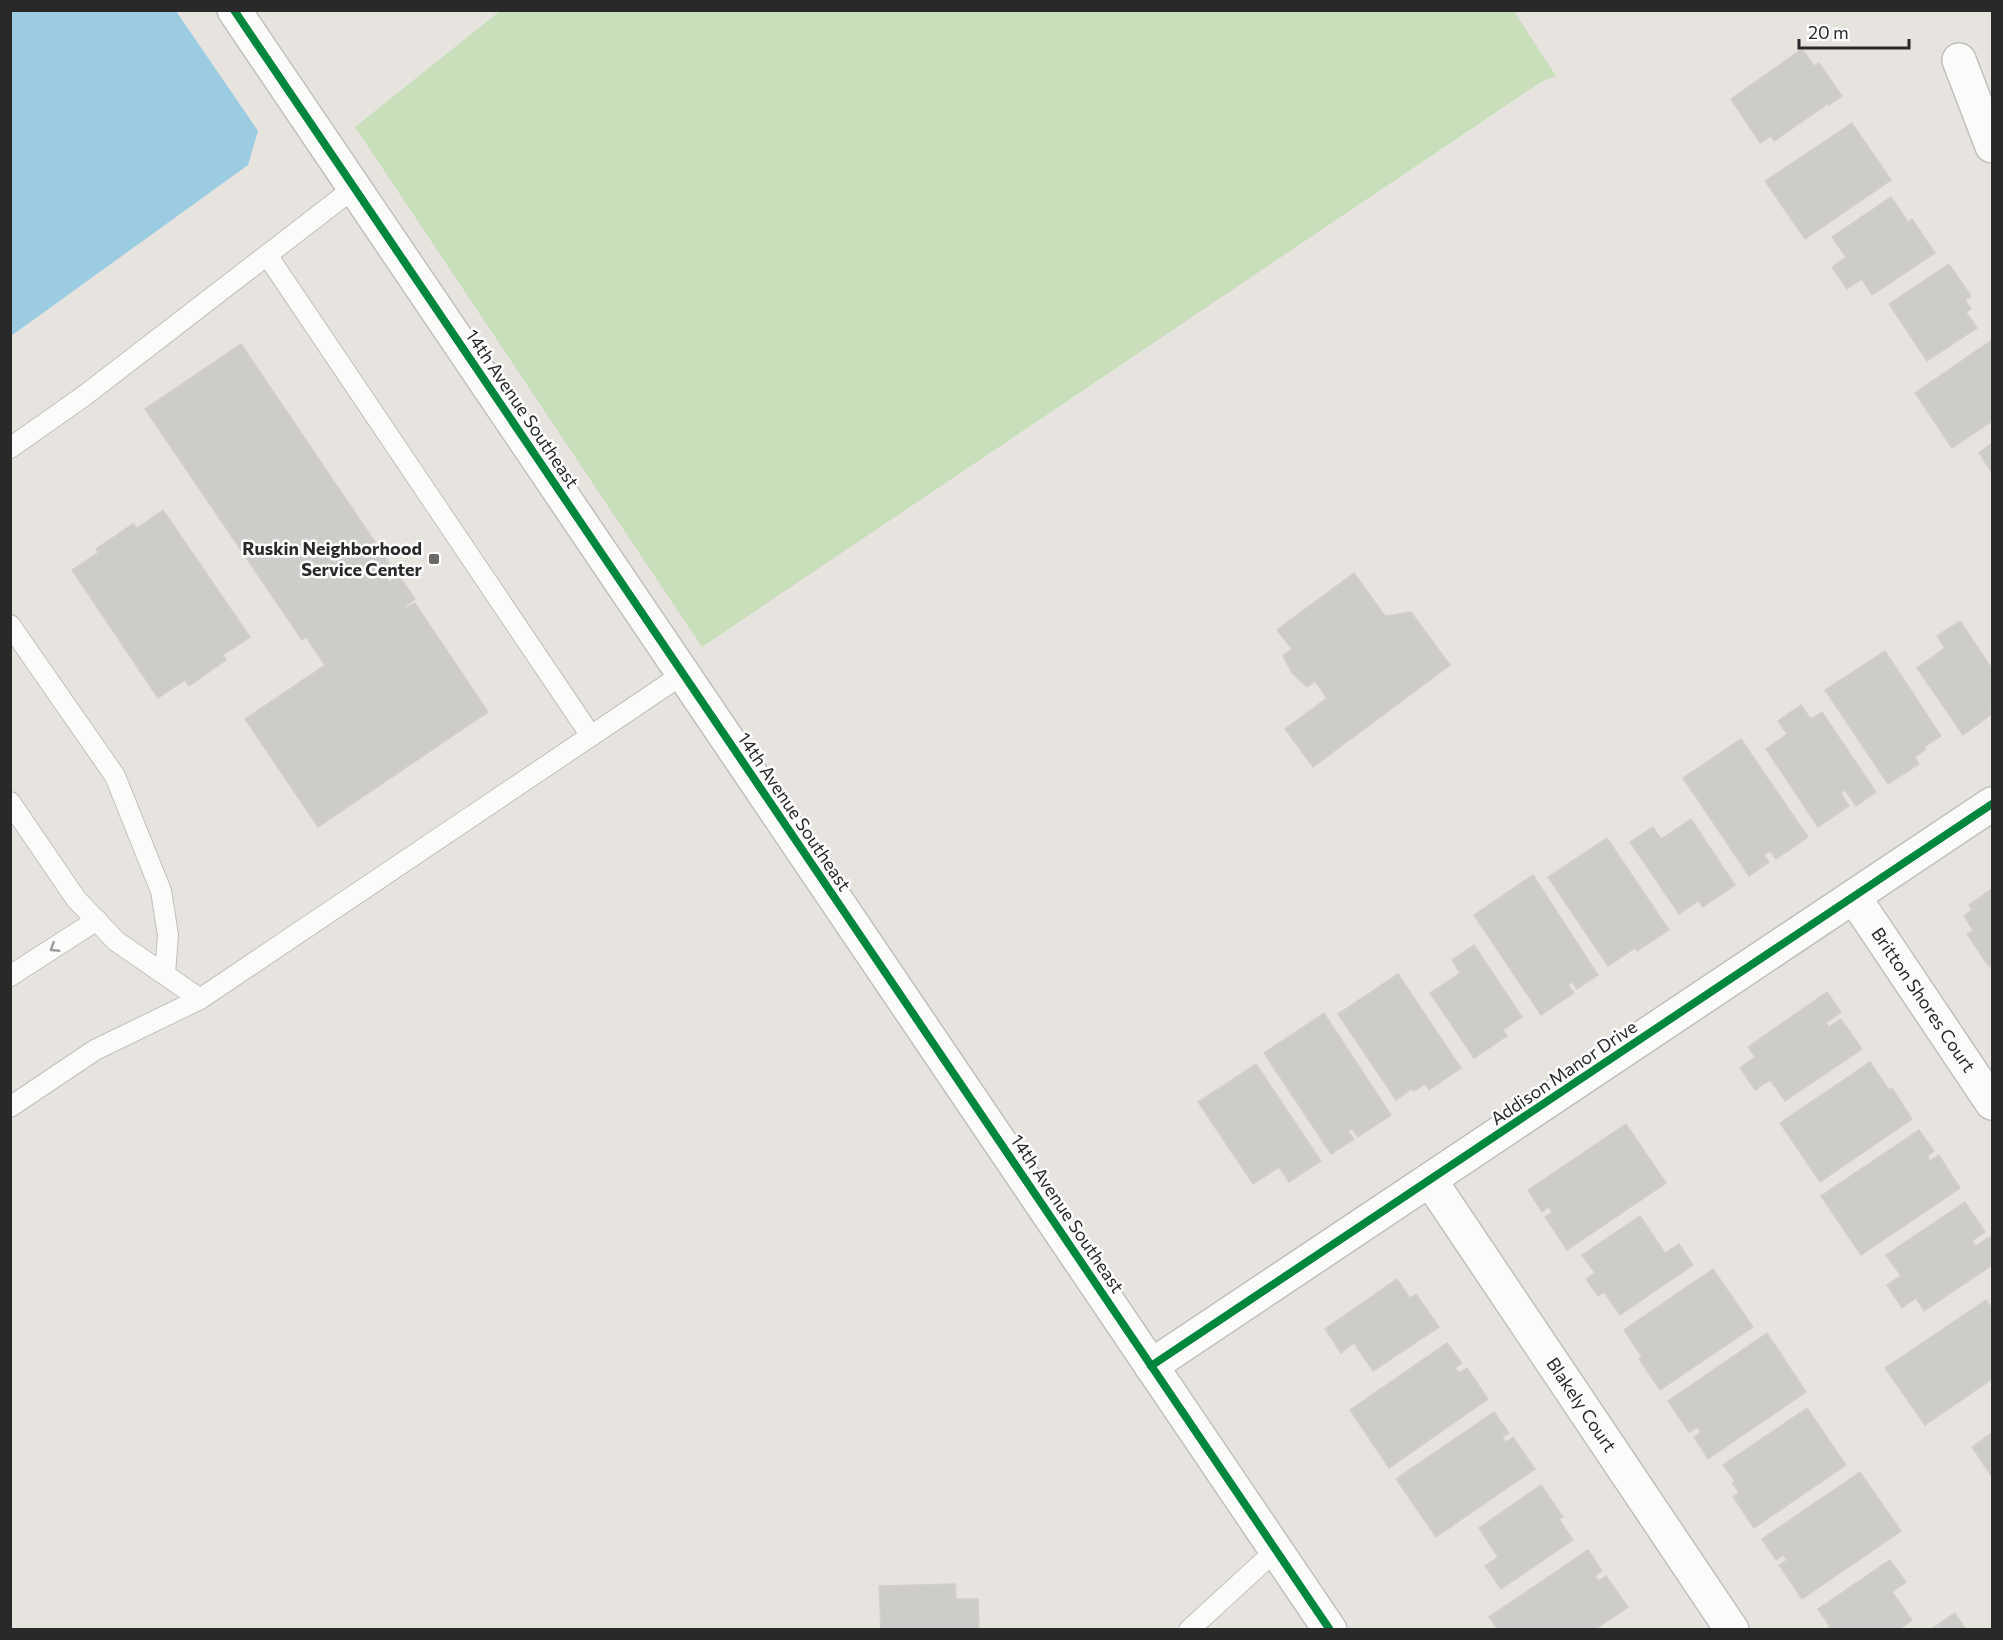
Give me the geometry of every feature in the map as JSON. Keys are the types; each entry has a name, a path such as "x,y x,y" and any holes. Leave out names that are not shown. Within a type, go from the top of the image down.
{"street":[{"name":"14th Avenue Southeast","path":"234,10 1330,1629"},
{"path":"1959,60 1992,146"},
{"name":"Addison Manor Drive","path":"1151,1366 1992,804"},
{"name":"Britton Shores Court","path":"1854,897 1992,1103"},
{"name":"Blakely Court","path":"1430,1180 1732,1629"}],"lane":[{"path":"10,448 84,396 354,189"},
{"path":"267,255 591,736"},
{"path":"10,625 115,776 161,891 168,935 165,974"},
{"path":"10,1107 95,1050 200,999 683,674"},
{"path":"10,802 76,898 116,941 200,999"},
{"path":"10,976 97,920"},
{"path":"1189,1629 1276,1550"}],"green space":[{"path":"500,11 1514,11 1556,76 1541,82 702,647 355,127"}],"water":[{"path":"11,10 176,11 258,131 248,165 11,336"}],"building":[{"path":"1802,49 1814,66 1819,63 1842,96 1774,141 1771,136 1760,143 1731,99"},
{"path":"1852,123 1891,180 1805,239 1765,181"},
{"path":"1891,197 1908,222 1912,219 1935,253 1872,295 1862,279 1847,289 1832,267 1846,257 1832,237"},
{"path":"1949,264 1971,296 1965,300 1971,309 1966,312 1977,328 1927,361 1889,304"},
{"path":"1992,340 1992,421 1952,448 1915,393"},
{"path":"241,344 396,573 387,579 389,582 399,575 415,599 405,606 406,608 415,603 488,712 318,827 245,719 325,665 306,637 302,640 145,409"},
{"path":"1992,443 1992,473 1979,453"},
{"path":"163,510 250,637 223,655 226,660 189,686 185,680 158,698 72,570 98,553 96,549 133,524 137,528"},
{"path":"1354,573 1385,616 1411,612 1450,665 1313,767 1285,729 1327,698 1315,681 1307,687 1292,673 1283,656 1292,649 1277,630"},
{"path":"1960,621 1992,669 1992,705 1990,706 1992,714 1963,735 1917,668 1945,648 1937,636"},
{"path":"1885,651 1941,736 1924,747 1926,749 1915,757 1919,764 1888,784 1825,690"},
{"path":"1801,705 1811,719 1822,712 1876,792 1856,806 1845,790 1841,793 1849,806 1818,827 1766,749 1787,734 1778,721"},
{"path":"1741,739 1808,837 1776,859 1770,851 1764,855 1769,862 1749,876 1683,778"},
{"path":"1691,819 1735,885 1703,907 1698,901 1679,914 1630,842 1653,827 1661,839"},
{"path":"1607,838 1669,930 1637,951 1635,948 1608,966 1548,877"},
{"path":"1533,875 1598,975 1577,989 1572,982 1568,985 1574,993 1541,1015 1474,915"},
{"path":"1992,889 1992,965 1989,967 1967,934 1973,930 1964,916 1972,910 1969,905"},
{"path":"1474,945 1522,1017 1503,1030 1507,1036 1474,1058 1430,993 1460,973 1452,960"},
{"path":"1398,974 1461,1068 1429,1090 1425,1084 1414,1091 1412,1089 1396,1100 1338,1014"},
{"path":"1827,992 1841,1012 1826,1023 1829,1027 1841,1019 1862,1049 1785,1101 1770,1080 1755,1090 1740,1068 1755,1057 1748,1047"},
{"path":"1324,1013 1391,1115 1358,1137 1352,1129 1348,1131 1354,1139 1331,1154 1264,1053"},
{"path":"1870,1062 1889,1090 1892,1088 1912,1119 1820,1182 1780,1123"},
{"path":"1256,1064 1321,1161 1289,1182 1279,1167 1253,1184 1198,1102"},
{"path":"1626,1124 1666,1183 1567,1250 1545,1217 1552,1212 1549,1207 1542,1212 1528,1190"},
{"path":"1919,1130 1934,1151 1927,1156 1930,1161 1939,1155 1960,1188 1861,1255 1821,1196"},
{"path":"1965,1202 1985,1232 1972,1241 1976,1246 1992,1237 1992,1265 1924,1311 1916,1298 1902,1308 1887,1285 1901,1276 1886,1255"},
{"path":"1640,1216 1665,1253 1679,1244 1693,1265 1620,1315 1604,1292 1598,1296 1586,1279 1595,1273 1582,1255"},
{"path":"1713,1269 1753,1327 1660,1390 1639,1359 1642,1357 1624,1330"},
{"path":"1397,1279 1410,1298 1416,1294 1439,1327 1373,1371 1354,1343 1341,1353 1325,1329"},
{"path":"1986,1300 1992,1310 1992,1379 1925,1425 1885,1368"},
{"path":"1767,1333 1806,1392 1708,1459 1694,1437 1701,1432 1697,1427 1689,1432 1668,1401"},
{"path":"1447,1343 1462,1363 1455,1368 1459,1373 1467,1368 1488,1399 1389,1468 1350,1410"},
{"path":"1807,1408 1846,1465 1754,1528 1733,1497 1739,1492 1732,1483 1735,1481 1723,1465"},
{"path":"1494,1412 1509,1433 1502,1437 1506,1442 1513,1437 1535,1469 1436,1537 1396,1479"},
{"path":"1992,1433 1992,1477 1972,1447"},
{"path":"1860,1472 1901,1531 1802,1599 1779,1565 1787,1560 1783,1555 1776,1560 1762,1539"},
{"path":"1541,1485 1563,1517 1559,1519 1573,1540 1501,1589 1485,1566 1498,1557 1479,1528"},
{"path":"1588,1550 1602,1571 1595,1576 1598,1581 1606,1576 1628,1607 1594,1630 1498,1630 1489,1617"},
{"path":"1890,1560 1906,1582 1892,1592 1912,1620 1898,1630 1827,1630 1830,1627 1818,1609"},
{"path":"955,1584 956,1599 978,1599 979,1630 881,1630 879,1586"},
{"path":"1955,1613 1966,1630 1930,1630"}],"cycle path":[{"path":"234,10 1330,1630"},
{"path":"1151,1366 1992,804"}],"place":[{"name":"Ruskin Neighborhood Service Center","path":"434,559"}]}
